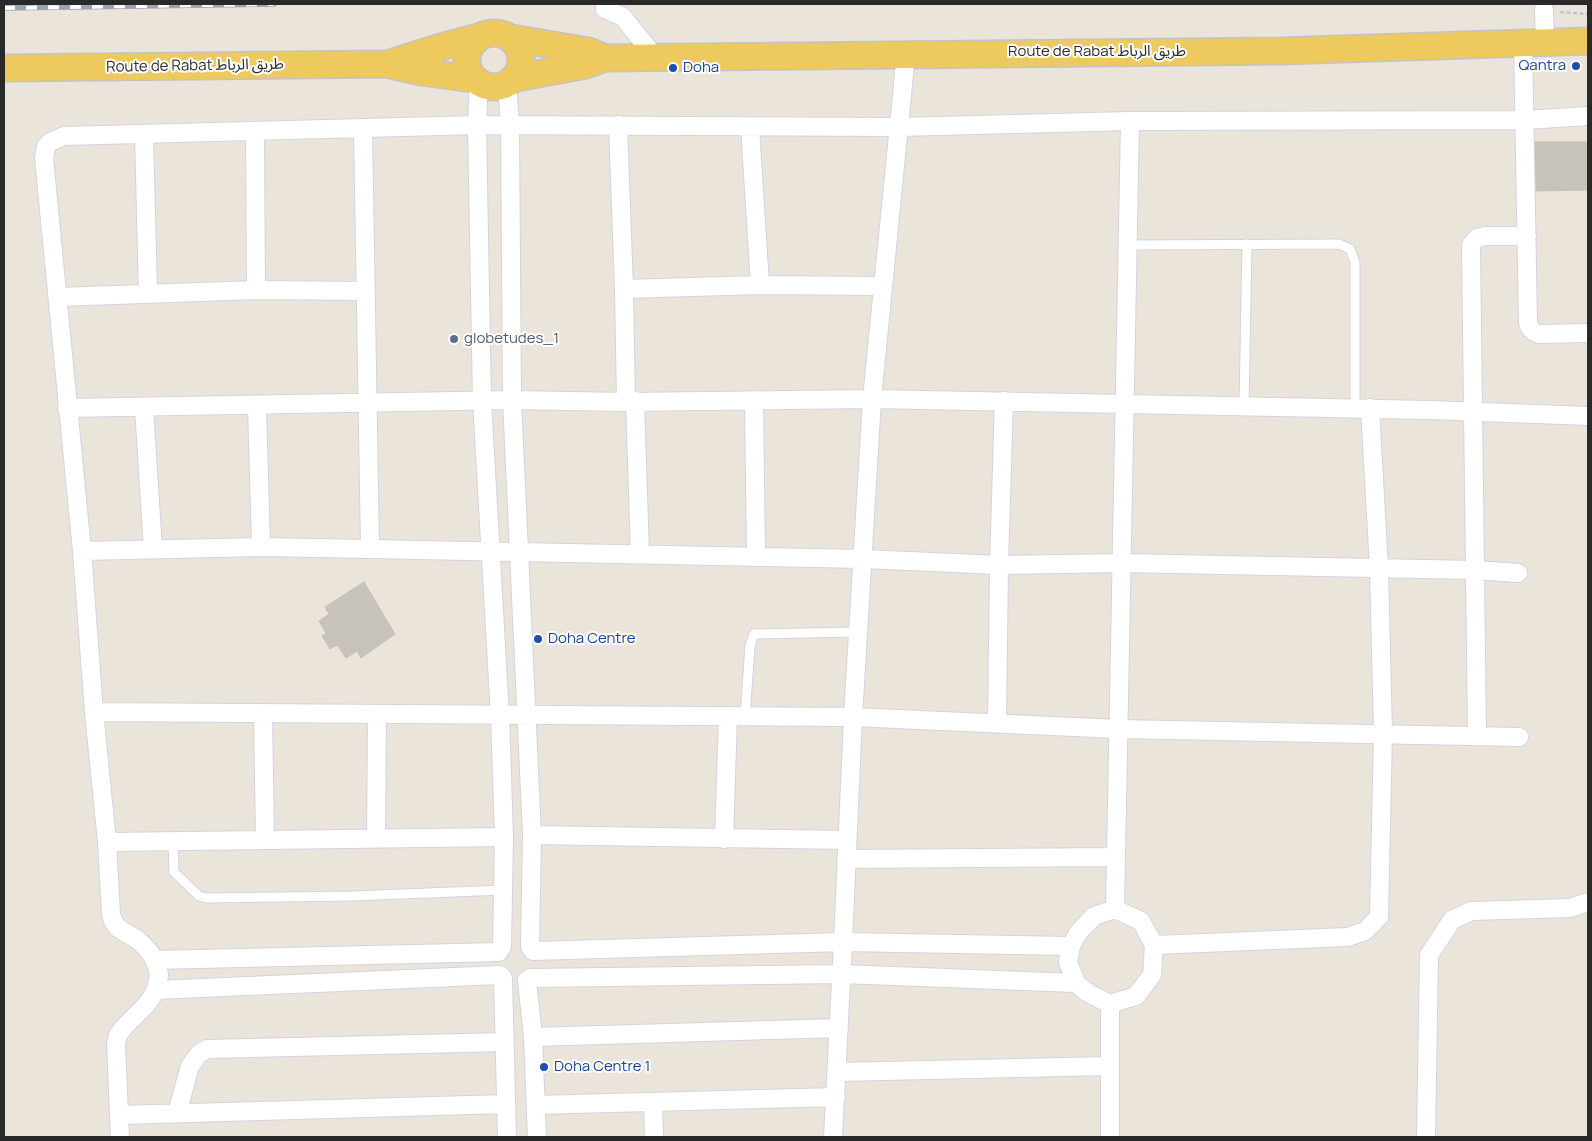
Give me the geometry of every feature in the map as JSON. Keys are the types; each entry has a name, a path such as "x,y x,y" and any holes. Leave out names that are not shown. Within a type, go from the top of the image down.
{"main road":[{"path":"495,33 511,38 521,53 522,62 520,70 512,81 497,88 486,87 476,80 466,64 469,49 480,37 487,34 495,33"},
{"name":"Route de Rabat طريق الرباط","path":"387,64 428,50 480,37"},
{"name":"Route de Rabat طريق الرباط","path":"511,38 588,50 605,58"},
{"name":"Route de Rabat طريق الرباط","path":"512,81 586,65 605,58 1281,51 1588,41"},
{"name":"Route de Rabat طريق الرباط","path":"4,68 387,64 422,72 476,80"}],"street":[{"path":"605,8 623,17 654,57"},
{"path":"1544,10 1534,43 1526,120 1530,328 1539,334 1588,333"},
{"path":"833,1137 842,974 846,840 872,400 906,54"},
{"path":"476,80 482,401 500,716 504,837 500,950 496,964 502,977 507,1137"},
{"path":"512,81 510,124 512,400 532,835 532,949 537,960 536,970 529,979 537,1137"},
{"path":"120,1137 116,1044 124,1027 147,1004 156,990 159,974 155,960 138,940 118,928 111,914 107,842 94,712 82,551 44,158 46,146 56,138 64,136 510,124 899,127 1130,121 1526,120 1588,116"},
{"path":"1115,909 1130,121"},
{"path":"618,125 624,289 640,554"},
{"path":"750,127 760,285"},
{"path":"363,129 370,549"},
{"path":"255,132 256,290"},
{"path":"144,134 148,293"},
{"path":"1477,735 1471,245 1478,238 1485,236 1527,236"},
{"path":"624,289 760,285 883,286"},
{"path":"58,297 256,290 366,291"},
{"path":"67,408 512,400 630,402 872,400 1363,408 1588,416"},
{"path":"754,400 756,556"},
{"path":"996,723 1004,401"},
{"path":"258,406 261,548"},
{"path":"144,408 153,549"},
{"path":"1154,945 1348,937 1365,930 1379,917 1383,733 1379,568 1363,408"},
{"path":"82,551 261,548 519,551 863,559 999,565 1122,563 1518,572"},
{"path":"94,712 853,717 1119,729 1519,737"},
{"path":"263,713 265,840"},
{"path":"376,839 377,714"},
{"path":"724,839 736,717"},
{"path":"532,835 846,840"},
{"path":"107,842 504,837"},
{"path":"846,860 1116,857"},
{"path":"1426,1137 1429,954 1452,920 1472,911 1570,908 1588,902"},
{"path":"1115,909 1141,921 1154,945 1152,974 1136,996 1110,1004 1088,993 1076,983 1068,962 1071,946 1078,933 1094,916 1115,909"},
{"path":"155,960 500,950 516,942 524,943 532,949 843,942 1071,946"},
{"path":"156,990 502,977 511,982 519,983 529,979 842,974 1076,983"},
{"path":"1110,1004 1110,1137"},
{"path":"533,1037 839,1028"},
{"path":"177,1113 190,1066 199,1054 207,1049 505,1042"},
{"path":"837,1072 1110,1066"},
{"path":"536,1105 836,1097"},
{"path":"653,1102 654,1137"},
{"path":"119,1115 506,1104"}],"lane":[{"path":"1244,406 1247,244"},
{"path":"1128,245 1339,244 1350,249 1355,262 1363,408"},
{"path":"736,717 754,634 858,632"},
{"path":"172,842 174,872 199,896 208,898 352,896 503,890"}],"path":[{"path":"1544,10 1588,14"}],"building":[{"path":"1535,142 1588,142 1588,190 1536,191"},
{"path":"364,582 395,634 361,658 357,651 346,658 337,645 330,649 322,636 326,633 319,621 329,614 325,607"}],"railway":[{"path":"4,8 274,4"}],"place":[{"name":"Qantra","path":"1576,66"},
{"name":"Doha","path":"673,68"},
{"name":"globetudes_1","path":"454,339"},
{"name":"Doha Centre","path":"538,639"},
{"name":"Doha Centre 1","path":"544,1067"}]}
